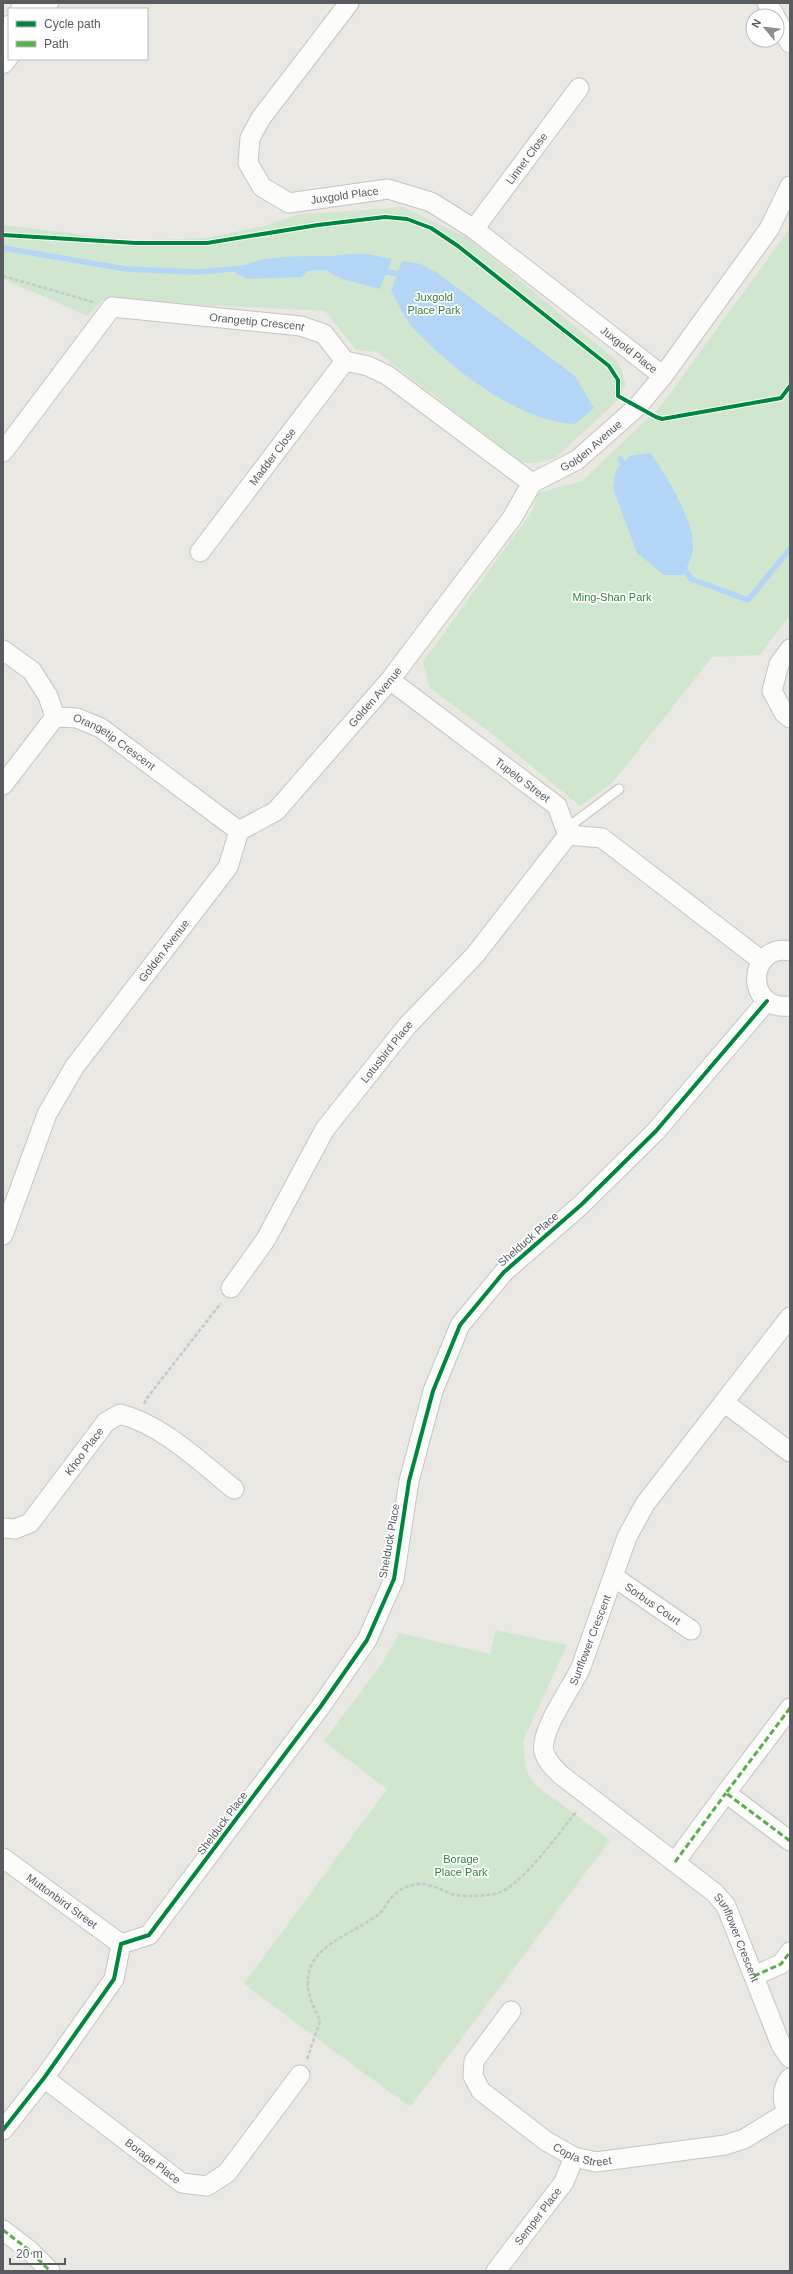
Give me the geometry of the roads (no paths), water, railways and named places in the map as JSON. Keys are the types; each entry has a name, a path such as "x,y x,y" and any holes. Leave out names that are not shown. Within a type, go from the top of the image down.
{"street":[{"name":"Juxgold Place","path":"349,3 261,118 250,138 248,163 262,186 289,203 388,190 431,202 474,229 663,376"},
{"path":"785,34 790,43"},
{"name":"Linnet Close","path":"474,229 579,88"},
{"name":"Golden Avenue","path":"3,1235 47,1114 75,1066 228,867 239,831 276,811 390,680 512,518 532,483 577,460 637,407 663,376 769,229 790,186"},
{"name":"Orangetip Crescent","path":"3,452 112,307 301,326 324,334 345,361"},
{"path":"345,361 368,366 387,375 532,483"},
{"name":"Madder Close","path":"200,552 345,361"},
{"path":"790,649 779,664 772,691 784,714 790,718"},
{"name":"Orangetip Crescent","path":"3,650 32,671 48,696 54,717 77,718 101,728 239,831"},
{"name":"Tupelo Street","path":"390,680 557,806 568,835"},
{"path":"3,785 54,717"},
{"path":"568,835 602,838 762,961"},
{"name":"Lotusbird Place","path":"231,1288 266,1239 325,1129 407,1026 475,955 568,835"},
{"path":"790,951 776,951 762,961 756,977 757,986 767,1001 779,1006 790,1006"},
{"name":"Shelduck Place","path":"120,1944 149,1935 321,1706 366,1640 394,1579 409,1481 433,1391 460,1326 504,1272 581,1205 656,1131 767,1001"},
{"name":"Sunflower Crescent","path":"790,1317 725,1403 645,1504 627,1536 614,1577 581,1667 572,1687 548,1727 544,1752 549,1763 561,1775 710,1888 726,1906 781,2045 790,2058"},
{"path":"725,1403 790,1452"},
{"name":"Khoo Place","path":"3,1528 15,1529 30,1523 106,1422 120,1414 139,1419 175,1443 234,1489"},
{"name":"Sorbus Court","path":"614,1577 691,1630"},
{"path":"675,1862 790,1708"},
{"path":"726,1793 790,1841"},
{"name":"Muttonbird Street","path":"3,1858 120,1944"},
{"path":"3,2130 44,2078 114,1979 120,1944"},
{"path":"754,1976 781,1964 790,1952"},
{"name":"Copla Street","path":"511,2011 474,2062 473,2076 481,2090 546,2141 574,2157 596,2162 725,2145 744,2139 789,2113"},
{"name":"Borage Place","path":"44,2078 182,2183 207,2186 227,2173 300,2074"},
{"path":"789,2113 783,2100 783,2091 790,2078"},
{"name":"Semper Place","path":"496,2271 564,2182 574,2157"},
{"path":"3,2230 29,2250 50,2271"}],"lane":[{"path":"568,835 575,822 619,789"}],"water":[{"path":"367,254 392,259 380,289 342,279 325,270 307,271 302,277 247,279 234,272 259,260"},
{"path":"402,261 421,264 436,272 575,376 594,408 575,424 553,421 531,414 509,403 467,377 415,330 402,311 391,291"},
{"path":"651,453 677,496 688,520 693,543 693,551 689,564 683,575 664,575 637,553 613,488 616,470 630,456"}],"waterway":[{"path":"3,248 126,269 197,272 245,268"},
{"path":"381,271 404,275"},
{"path":"620,459 626,469"},
{"path":"682,565 691,579 748,600 790,549"}],"park label":[{"name":"Juxgold Place Park","path":"434,303"},
{"name":"Ming-Shan Park","path":"612,597"},
{"name":"Borage Place Park","path":"461,1865"}]}
